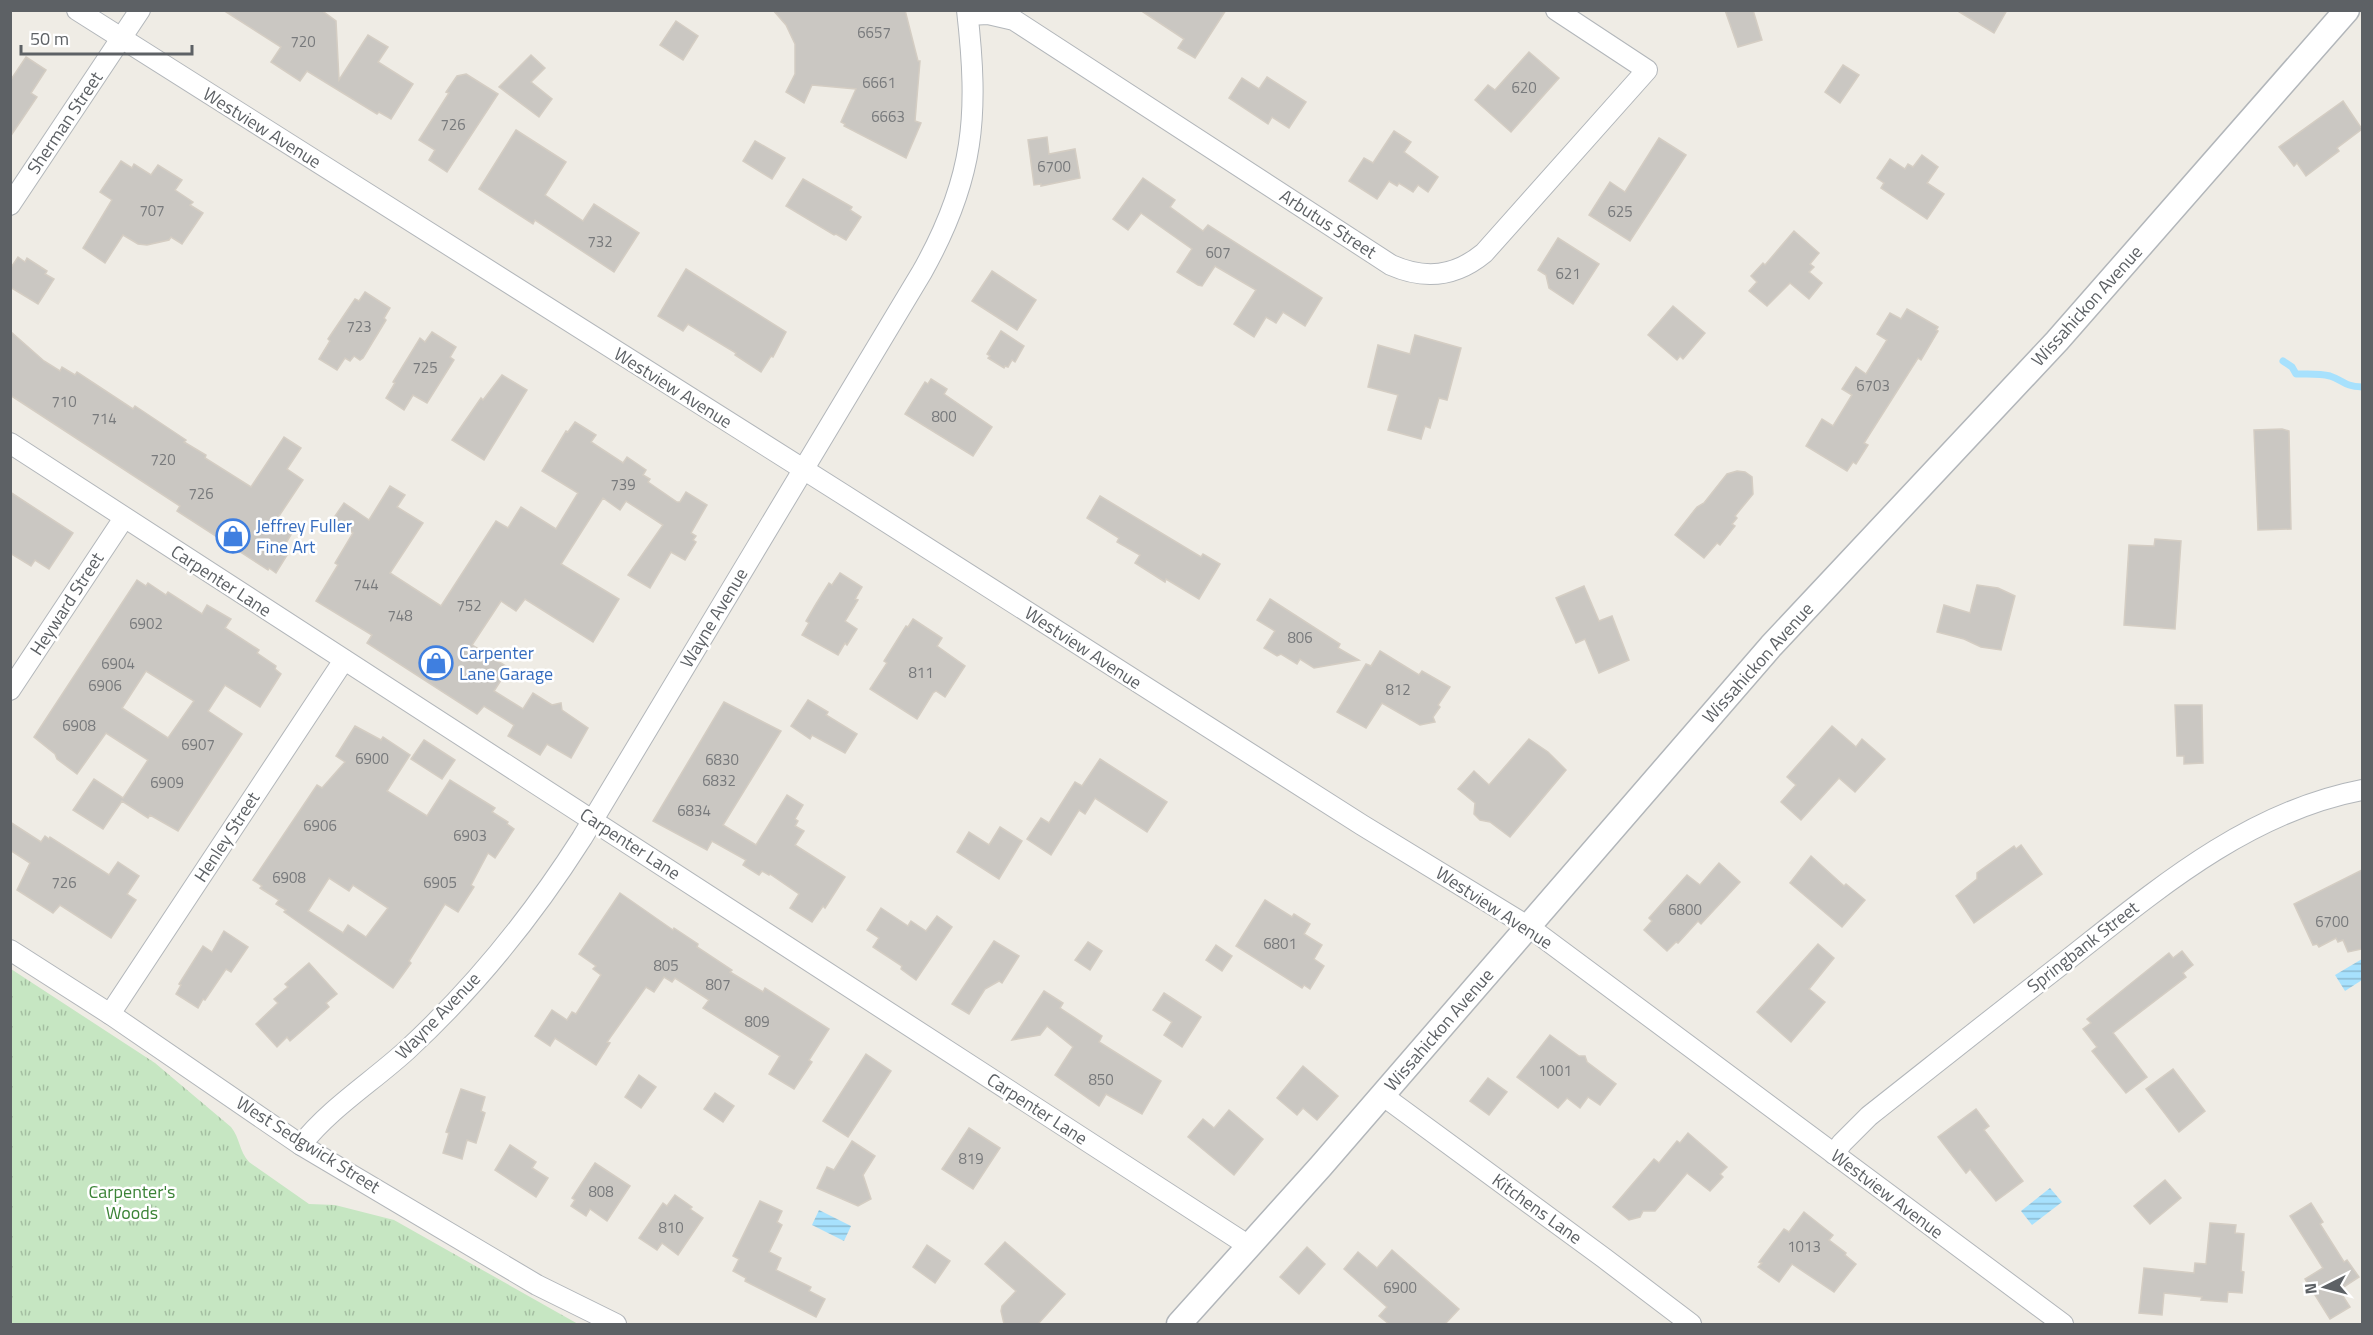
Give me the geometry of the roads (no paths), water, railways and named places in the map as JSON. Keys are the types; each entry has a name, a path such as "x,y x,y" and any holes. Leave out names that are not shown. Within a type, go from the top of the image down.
{"street":[{"name":"Westview Avenue","path":"77,10 1362,825 1529,927 1647,1017 2063,1324"},
{"name":"Sherman Street","path":"10,205 140,10"},
{"name":"Arbutus Street","path":"967,13 1000,15 1014,20 1391,265 1407,272 1440,275 1471,264 1484,253 1647,69 1556,10"},
{"name":"Wissahickon Avenue","path":"1179,1324 1529,927 1771,646 2065,332 2347,10"},
{"name":"Wayne Avenue","path":"301,1145 321,1122 406,1051 475,980 543,895 593,820 922,272 939,241 952,210 963,177 971,139 974,95 967,13"},
{"name":"Carpenter Lane","path":"10,443 1249,1246"},
{"name":"Heyward Street","path":"10,690 124,518"},
{"name":"Henley Street","path":"110,1014 344,660"},
{"name":"Springbank Street","path":"1834,1154 1869,1116 2139,903 2199,861 2246,832 2289,812 2333,796 2362,790"},
{"name":"West Sedgwick Street","path":"10,950 110,1014 301,1145 528,1280 616,1324"},
{"name":"Kitchens Lane","path":"1382,1095 1691,1324"}],"water":[{"path":"2362,959 2362,980 2345,991 2335,975"},
{"path":"2050,1188 2062,1202 2032,1225 2021,1211"},
{"path":"819,1210 851,1226 844,1241 812,1225"}],"waterway":[{"path":"2283,361 2292,367 2296,374 2326,375 2347,384 2362,387"}],"place":[{"name":"Jeffrey Fuller Fine Art","path":"233,536"},
{"name":"Carpenter Lane Garage","path":"436,663"}],"park label":[{"name":"Carpenter's Woods","path":"132,1202"}]}
